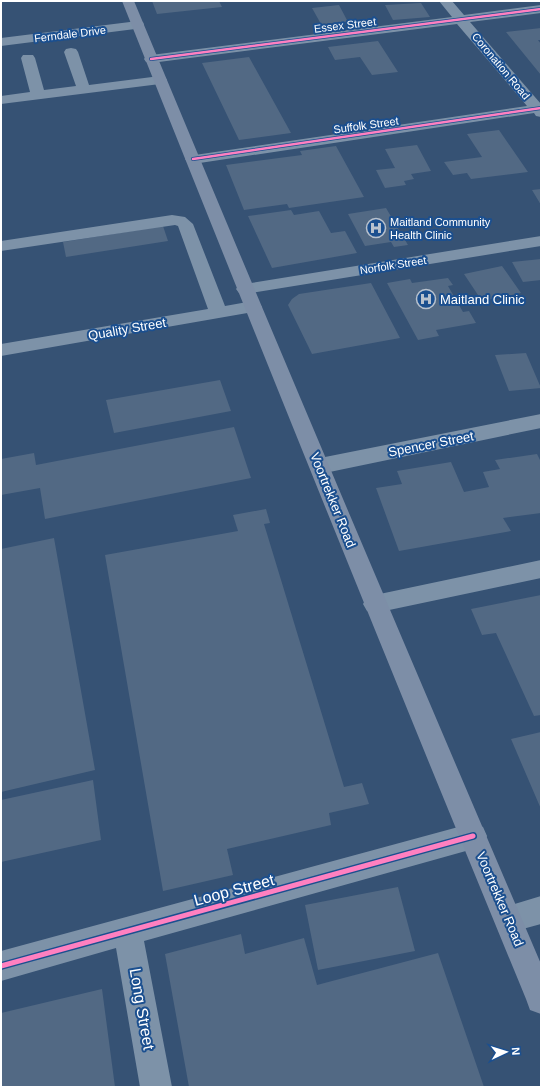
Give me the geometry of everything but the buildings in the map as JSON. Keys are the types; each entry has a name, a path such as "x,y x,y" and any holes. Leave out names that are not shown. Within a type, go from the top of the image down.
{"main road":[{"name":"Voortrekker Road","path":"128,1 245,289 320,466 375,604 541,999"}],"street":[{"name":"Coronation Road","path":"445,1 540,110"},
{"name":"Essex Street","path":"151,59 536,10"},
{"path":"536,10 541,20"},
{"name":"Ferndale Drive","path":"1,42 138,25"},
{"path":"70,52 84,90"},
{"path":"28,58 38,96"},
{"path":"1,100 160,80"},
{"name":"Suffolk Street","path":"193,159 540,110"},
{"path":"1,246 179,220 185,224 219,313"},
{"name":"Norfolk Street","path":"245,289 541,241"},
{"name":"Quality Street","path":"1,350 253,307"},
{"name":"Spencer Street","path":"320,466 541,421"},
{"path":"375,604 541,569"},
{"name":"Loop Street","path":"1,966 473,836"},
{"path":"508,918 541,910"},
{"name":"Long Street","path":"128,932 156,1087"}],"cycle path":[{"path":"151,59 541,9"},
{"path":"193,159 541,108"},
{"path":"1,966 473,836"}],"place":[{"name":"Maitland Community Health Clinic","path":"376,228"},
{"name":"Maitland Clinic","path":"426,299"}]}
